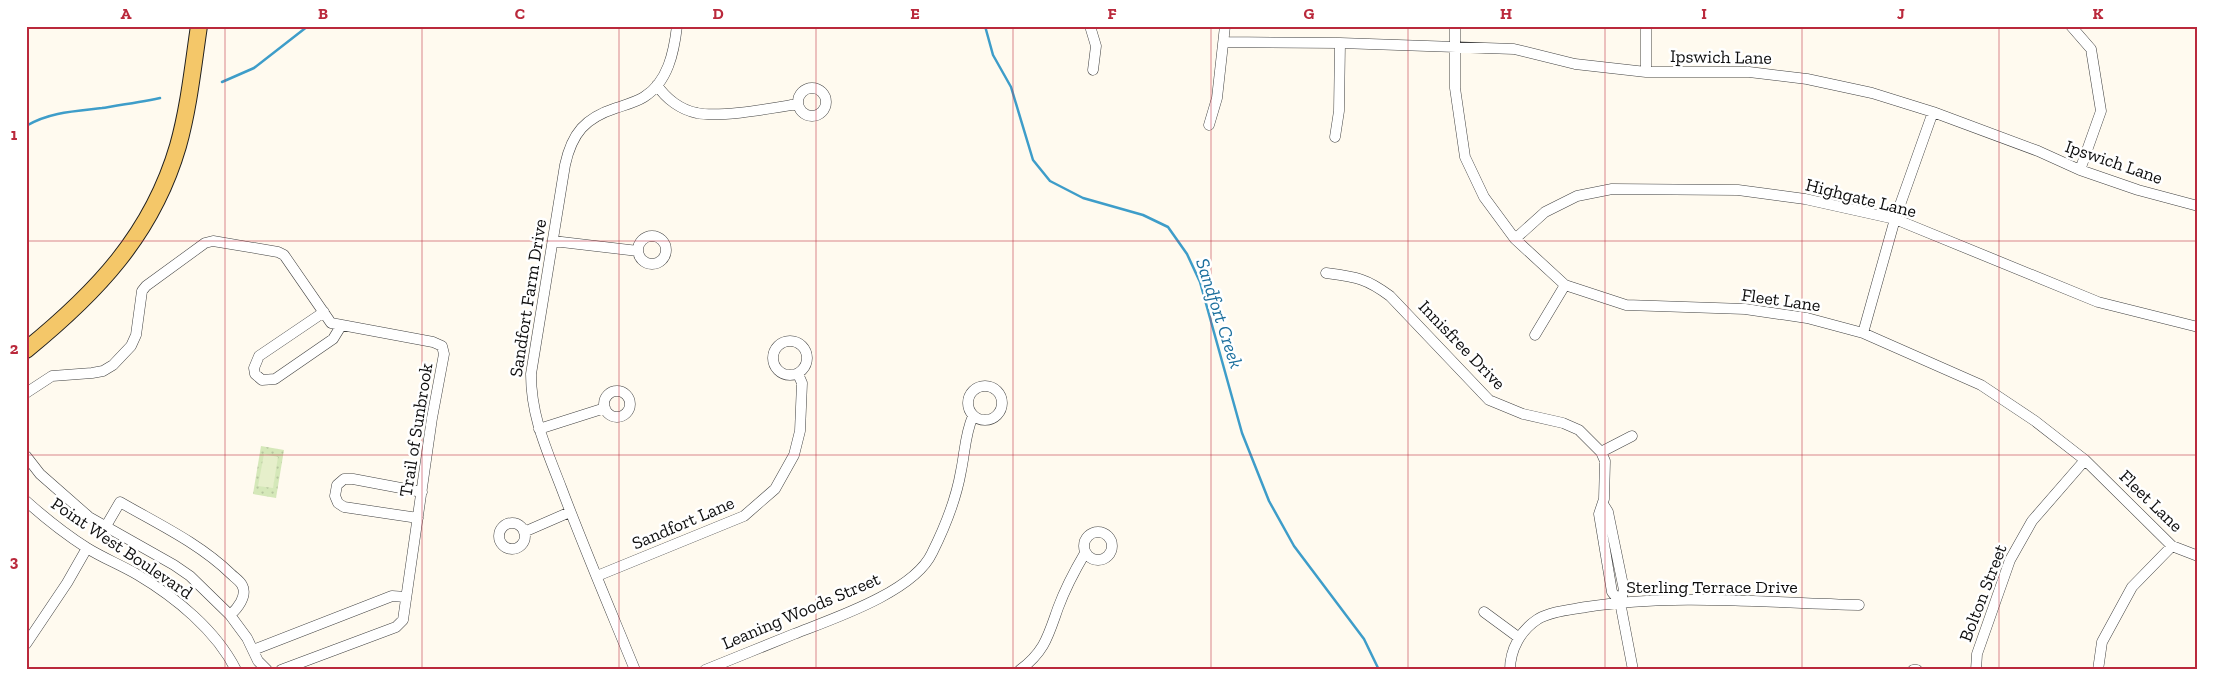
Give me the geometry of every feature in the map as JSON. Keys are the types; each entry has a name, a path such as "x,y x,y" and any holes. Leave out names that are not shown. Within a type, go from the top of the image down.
{"main road":[{"path":"26,350 68,315 100,283 130,248 145,225 170,171 178,146 187,109 199,26"}],"street":[{"name":"Sandfort Farm Drive","path":"635,670 570,512 539,429 531,397 531,374 566,165 574,139 584,124 596,115 645,96 656,85 666,73 674,55 678,26"},
{"path":"1090,26 1096,46 1093,70"},
{"path":"1209,125 1217,98 1225,26"},
{"name":"Fleet Lane","path":"1455,26 1455,88 1465,157 1484,197 1515,239 1565,285 1626,305 1745,309 1807,318 1863,333 1981,385 2035,421 2085,460 2172,546 2198,556"},
{"path":"1646,26 1646,72"},
{"path":"2071,26 2091,49 2101,111 2080,170"},
{"name":"Ipswich Lane","path":"1224,42 1340,43 1514,49 1575,64 1646,72 1749,72 1807,78 1872,93 1933,112 2038,151 2080,170 2138,190 2197,203"},
{"path":"1335,137 1338,111 1340,43"},
{"path":"656,85 670,100 697,113 728,113 798,104"},
{"path":"1863,333 1894,219 1933,112"},
{"name":"Highgate Lane","path":"1515,239 1545,212 1577,196 1612,189 1738,190 1805,198 1894,219 2098,302 2198,326"},
{"name":"Trail of Sunbrook","path":"26,393 52,376 103,371 113,365 127,351 136,335 142,291 146,286 205,243 213,241 278,252 284,255 331,323 433,342 442,346 444,349 403,620 396,627 281,670"},
{"path":"553,241 638,251"},
{"name":"Innisfree Drive","path":"1326,273 1359,277 1375,285 1390,296 1489,400 1523,414 1563,423 1579,430 1601,452"},
{"path":"1535,335 1565,285"},
{"path":"324,312 259,356 254,368 258,377 262,380 275,379 334,339 341,326"},
{"name":"Sandfort Lane","path":"596,576 744,516 775,489 794,455 800,431 802,383 798,374"},
{"path":"539,429 605,408"},
{"name":"Leaning Woods Street","path":"705,670 859,608 889,593 914,575 931,556 950,512 961,470 966,431 973,416"},
{"path":"1632,436 1601,452 1605,461 1603,504 1608,512 1624,590 1620,602 1633,670"},
{"path":"26,456 40,474 89,517 190,576 230,615 247,638 258,661 267,670"},
{"name":"Bolton Street","path":"1976,670 1977,654 2010,560 2032,521 2085,460"},
{"path":"418,518 344,507 338,503 335,496 337,485 344,479 422,492"},
{"name":"Point West Boulevard","path":"26,501 51,523 87,548 139,576 171,597 204,626 231,660 236,670"},
{"path":"106,526 120,502 210,556 242,585 244,595 238,608 230,615"},
{"path":"524,532 570,512"},
{"path":"2098,670 2102,642 2132,587 2172,546"},
{"path":"26,644 67,583 87,548"},
{"path":"1020,670 1042,650 1052,630 1067,586 1085,553"},
{"path":"253,650 392,596 406,597"},
{"name":"Sterling Terrace Drive","path":"1510,670 1510,660 1518,637 1538,619 1555,612 1620,602 1677,600 1859,605"},
{"path":"1484,612 1518,637"}],"green space":[{"path":"261,446 284,450 276,498 253,494"},
{"path":"264,454 278,457 273,488 258,486"}],"waterway":[{"path":"222,82 254,68 308,26"},
{"name":"Sandfort Creek","path":"985,26 993,55 1011,87 1033,160 1050,181 1083,198 1143,215 1168,227 1187,254 1200,282 1242,433 1269,501 1294,546 1364,639 1379,670"},
{"path":"26,126 35,121 63,113 160,98"}]}
